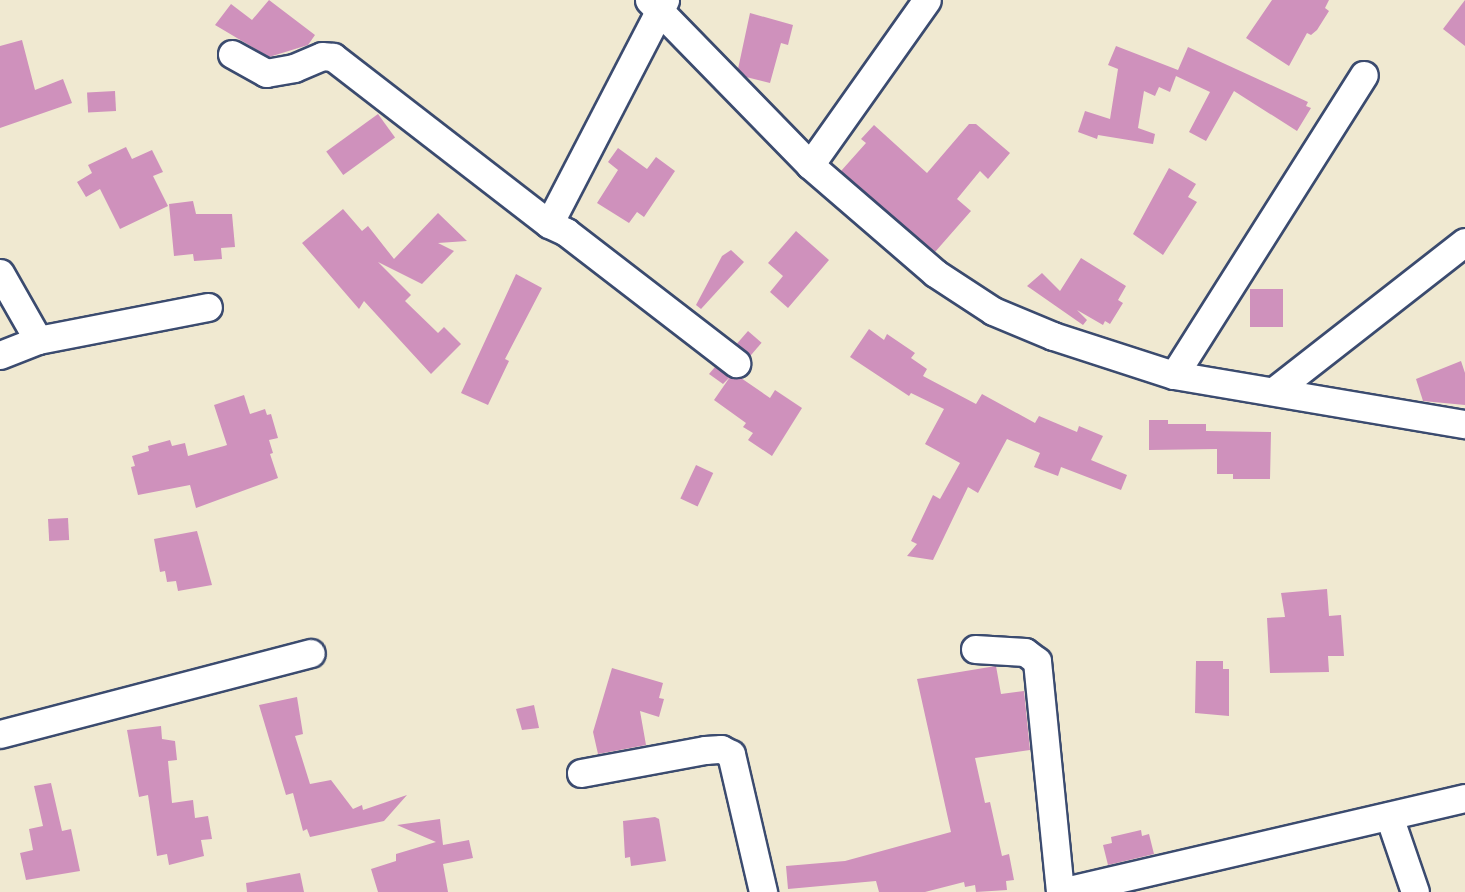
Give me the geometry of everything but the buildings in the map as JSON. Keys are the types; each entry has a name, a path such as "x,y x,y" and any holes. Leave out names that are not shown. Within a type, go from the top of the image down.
{"street":[{"path":"810,165 927,0"},
{"path":"549,224 657,3 810,165 935,273 993,311 1053,336 1174,375 1465,424"},
{"path":"232,54 266,73 294,68 322,56 333,57 549,224 566,232 736,363"},
{"path":"1174,375 1364,75"},
{"path":"1274,391 1465,242"},
{"path":"0,273 38,340"},
{"path":"0,355 38,340 208,307"},
{"path":"975,649 1024,652 1037,661 1061,892 1465,798"},
{"path":"0,734 311,653"},
{"path":"580,773 705,750 721,749 731,754 763,892"},
{"path":"1389,816 1415,892"}]}
